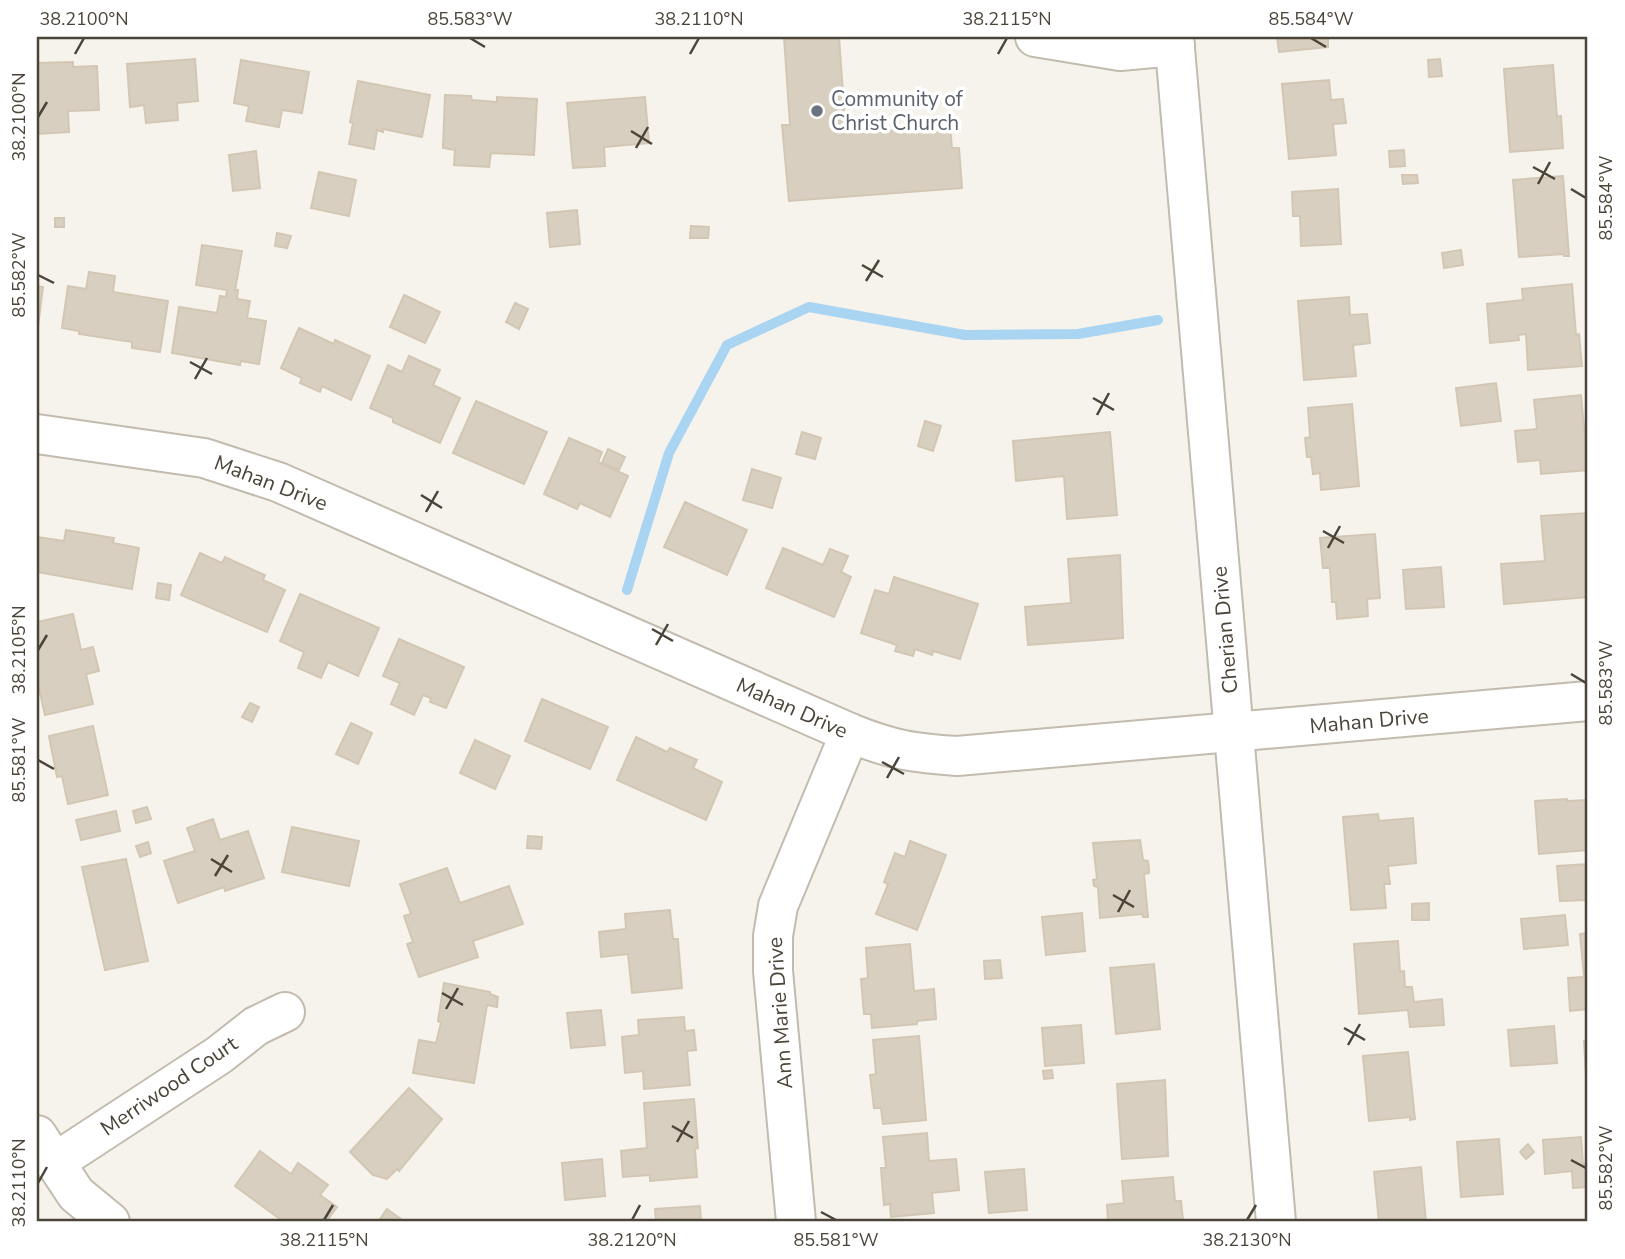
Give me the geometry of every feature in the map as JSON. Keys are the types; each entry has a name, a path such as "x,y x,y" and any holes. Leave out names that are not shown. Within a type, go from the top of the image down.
{"street":[{"path":"1035,37 1120,51 1174,41"},
{"name":"Cherian Drive","path":"1174,41 1276,1222"},
{"name":"Mahan Drive","path":"37,433 204,458 278,482 850,733 887,748 911,753 957,755 1588,701"},
{"name":"Ann Marie Drive","path":"796,1222 773,936 778,906 793,866 850,733"},
{"name":"Merriwood Court","path":"45,1149 219,1055 256,1026 285,1012"},
{"path":"45,1149 76,1194 110,1222"}],"building":[{"name":"Community of Christ Church","path":"784,37 839,37 845,121 858,119 859,133 950,126 952,148 959,148 962,188 789,201 782,125 790,125"},
{"path":"1277,37 1328,37 1328,47 1279,52"},
{"path":"195,59 198,101 177,103 178,120 146,123 144,105 130,107 127,64"},
{"path":"1440,59 1442,76 1429,77 1428,60"},
{"path":"241,60 309,72 302,113 282,110 279,127 246,121 249,106 234,103"},
{"path":"73,62 73,67 97,66 99,110 68,111 69,132 37,134 37,63"},
{"path":"1553,65 1557,117 1561,116 1563,148 1510,152 1504,69"},
{"path":"1329,80 1331,100 1343,99 1346,123 1333,124 1336,155 1289,159 1282,84"},
{"path":"358,81 430,95 422,137 383,129 383,132 377,130 374,149 349,144 353,123 350,122"},
{"path":"445,95 471,96 472,100 497,102 497,97 537,99 534,155 491,153 489,167 454,165 455,150 443,148"},
{"path":"645,97 649,143 604,147 605,166 573,168 567,103"},
{"path":"1404,150 1405,166 1390,167 1389,151"},
{"path":"256,151 260,188 233,191 229,155"},
{"path":"319,172 356,180 349,216 311,208"},
{"path":"1402,175 1417,175 1418,183 1403,184"},
{"path":"1563,176 1569,256 1519,257 1513,180"},
{"path":"1338,189 1341,244 1301,246 1300,216 1293,216 1292,192"},
{"path":"577,210 580,244 550,247 547,213"},
{"path":"55,218 64,218 64,227 55,227"},
{"path":"691,226 709,227 708,238 690,238"},
{"path":"277,233 291,236 287,248 275,246"},
{"path":"202,245 242,251 235,290 238,290 237,299 250,301 247,318 266,321 259,364 241,361 240,365 172,353 179,307 217,313 220,296 226,297 227,290 196,285"},
{"path":"1461,250 1463,265 1444,268 1442,253"},
{"path":"89,272 115,276 113,292 168,301 160,352 132,348 132,342 79,334 79,331 62,328 68,286 86,289"},
{"path":"1572,284 1576,335 1579,334 1582,366 1528,370 1526,334 1518,335 1519,340 1490,343 1487,304 1523,300 1522,289"},
{"path":"37,286 43,287 37,334"},
{"path":"404,295 440,312 425,343 390,327"},
{"path":"1349,297 1350,315 1367,314 1370,343 1353,345 1356,376 1304,380 1298,301"},
{"path":"515,303 528,309 519,329 506,322"},
{"path":"299,328 370,356 351,400 322,386 320,392 300,383 302,378 281,368"},
{"path":"409,356 440,370 433,385 460,398 440,443 393,422 393,418 370,408 388,365 402,372"},
{"path":"1496,383 1501,421 1461,426 1456,388"},
{"path":"1581,395 1588,470 1541,474 1540,460 1518,462 1515,431 1537,429 1534,400"},
{"path":"476,401 547,432 524,484 453,453"},
{"path":"1352,404 1359,486 1321,490 1320,473 1313,474 1311,457 1307,457 1305,438 1310,437 1308,408"},
{"path":"925,421 941,426 933,451 918,446"},
{"path":"802,432 821,438 815,459 796,454"},
{"path":"1110,432 1117,515 1067,519 1064,476 1016,481 1013,441"},
{"path":"569,438 602,452 598,462 628,476 610,517 580,503 577,509 544,494"},
{"path":"608,449 625,457 619,470 602,463"},
{"path":"752,469 781,478 772,508 743,500"},
{"path":"685,502 747,530 727,575 664,547"},
{"path":"1588,513 1588,597 1504,604 1501,564 1545,561 1541,516"},
{"path":"66,530 114,538 113,543 139,548 132,589 37,572 37,537 64,541"},
{"path":"1375,534 1380,598 1367,599 1368,616 1337,619 1336,602 1332,602 1330,568 1323,568 1320,538"},
{"path":"783,548 823,565 830,549 848,556 841,572 851,577 834,617 766,588"},
{"path":"200,553 222,563 225,557 265,575 263,580 285,590 267,632 181,595"},
{"path":"1120,555 1123,638 1028,645 1025,607 1071,603 1068,559"},
{"path":"1441,567 1444,607 1406,609 1403,570"},
{"path":"894,577 978,604 960,659 933,651 932,655 915,649 913,656 895,651 897,645 861,633 875,590 889,594"},
{"path":"158,583 171,585 169,600 156,598"},
{"path":"300,594 379,628 358,676 328,662 321,678 298,668 304,652 280,641"},
{"path":"73,614 81,650 93,647 99,671 86,674 93,704 45,715 37,680 37,622"},
{"path":"399,639 464,667 446,708 430,702 431,698 423,695 414,715 391,704 400,683 383,676"},
{"path":"542,699 608,727 590,769 525,741"},
{"path":"250,703 259,707 252,722 242,717"},
{"path":"351,723 372,733 358,764 336,754"},
{"path":"93,726 108,795 68,804 62,776 57,777 49,736"},
{"path":"636,737 667,752 670,748 697,760 693,768 722,782 706,820 617,780"},
{"path":"475,740 510,756 495,789 460,773"},
{"path":"1588,800 1588,850 1539,854 1535,801"},
{"path":"147,807 151,819 136,823 133,811"},
{"path":"116,811 120,831 81,840 76,820"},
{"path":"1378,814 1379,821 1413,818 1416,863 1388,866 1390,884 1384,884 1386,908 1351,910 1343,817"},
{"path":"213,819 220,840 248,831 264,878 225,891 224,887 178,903 164,861 195,851 187,828"},
{"path":"292,827 359,841 349,886 282,872"},
{"path":"528,836 542,837 541,849 527,848"},
{"path":"1140,840 1143,860 1148,861 1149,870 1149,873 1144,874 1148,917 1143,917 1142,914 1100,918 1098,887 1094,886 1093,880 1097,879 1093,843"},
{"path":"910,841 946,855 917,930 876,914 888,884 884,882 895,853 905,857"},
{"path":"148,842 151,853 140,857 136,846"},
{"path":"126,859 148,961 105,970 82,867"},
{"path":"1588,864 1588,900 1560,901 1557,866"},
{"path":"447,868 460,903 509,886 523,924 473,941 478,957 419,977 407,944 413,942 404,916 411,914 400,884"},
{"path":"1429,903 1429,920 1412,920 1412,904"},
{"path":"670,910 673,939 678,939 682,988 632,993 628,954 601,957 599,932 626,929 625,914"},
{"path":"1082,913 1085,951 1046,955 1042,917"},
{"path":"1565,915 1568,945 1524,949 1521,919"},
{"path":"1588,933 1588,1009 1570,1011 1568,978 1584,977 1580,934"},
{"path":"1398,941 1400,972 1404,971 1405,987 1412,987 1414,1002 1442,999 1444,1025 1410,1027 1408,1010 1359,1014 1354,944"},
{"path":"910,944 914,991 934,989 936,1019 917,1021 917,1024 872,1028 871,1014 864,1014 861,979 868,978 866,948"},
{"path":"1000,960 1002,978 985,979 984,961"},
{"path":"1154,964 1160,1029 1116,1034 1110,968"},
{"path":"444,983 490,992 498,997 497,1007 487,1005 474,1083 413,1073 419,1040 436,1043 441,1023 438,1021"},
{"path":"601,1010 605,1045 571,1048 567,1013"},
{"path":"684,1017 685,1031 694,1030 696,1050 687,1051 690,1085 644,1089 643,1071 625,1073 622,1037 639,1035 638,1020"},
{"path":"1081,1025 1084,1063 1045,1066 1042,1028"},
{"path":"1554,1026 1557,1063 1511,1066 1508,1030"},
{"path":"919,1036 926,1120 883,1124 881,1108 874,1108 870,1075 876,1074 873,1040"},
{"path":"1584,1041 1588,1041 1588,1101 1586,1076"},
{"path":"1408,1052 1415,1119 1410,1120 1410,1117 1369,1121 1363,1056"},
{"path":"1052,1070 1053,1078 1044,1079 1043,1071"},
{"path":"1165,1080 1168,1156 1122,1159 1117,1084"},
{"path":"409,1088 442,1119 399,1171 397,1169 387,1179 373,1175 350,1152"},
{"path":"694,1099 698,1148 695,1149 697,1177 650,1181 650,1175 623,1177 621,1151 647,1148 644,1103"},
{"path":"927,1133 929,1161 956,1159 959,1190 932,1193 934,1213 891,1217 890,1204 884,1205 881,1168 886,1168 883,1137"},
{"path":"1581,1137 1583,1164 1588,1164 1588,1187 1573,1188 1572,1171 1545,1174 1543,1140"},
{"path":"1499,1139 1503,1194 1461,1197 1457,1142"},
{"path":"1528,1144 1534,1152 1526,1159 1520,1152"},
{"path":"260,1151 291,1174 298,1163 328,1185 320,1195 337,1207 326,1222 284,1222 235,1186"},
{"path":"602,1159 605,1196 565,1200 562,1163"},
{"path":"1421,1167 1426,1222 1379,1222 1374,1172"},
{"path":"1024,1169 1027,1210 989,1213 985,1172"},
{"path":"1173,1177 1175,1201 1181,1201 1183,1220 1108,1222 1107,1205 1124,1203 1122,1181"},
{"path":"700,1206 701,1222 656,1222 655,1209"},
{"path":"387,1209 405,1222 378,1222"}],"waterway":[{"path":"627,590 669,453 727,345 809,307 965,335 1078,334 1158,320"}],"place":[{"name":"Community of Christ Church","path":"817,111"}]}
